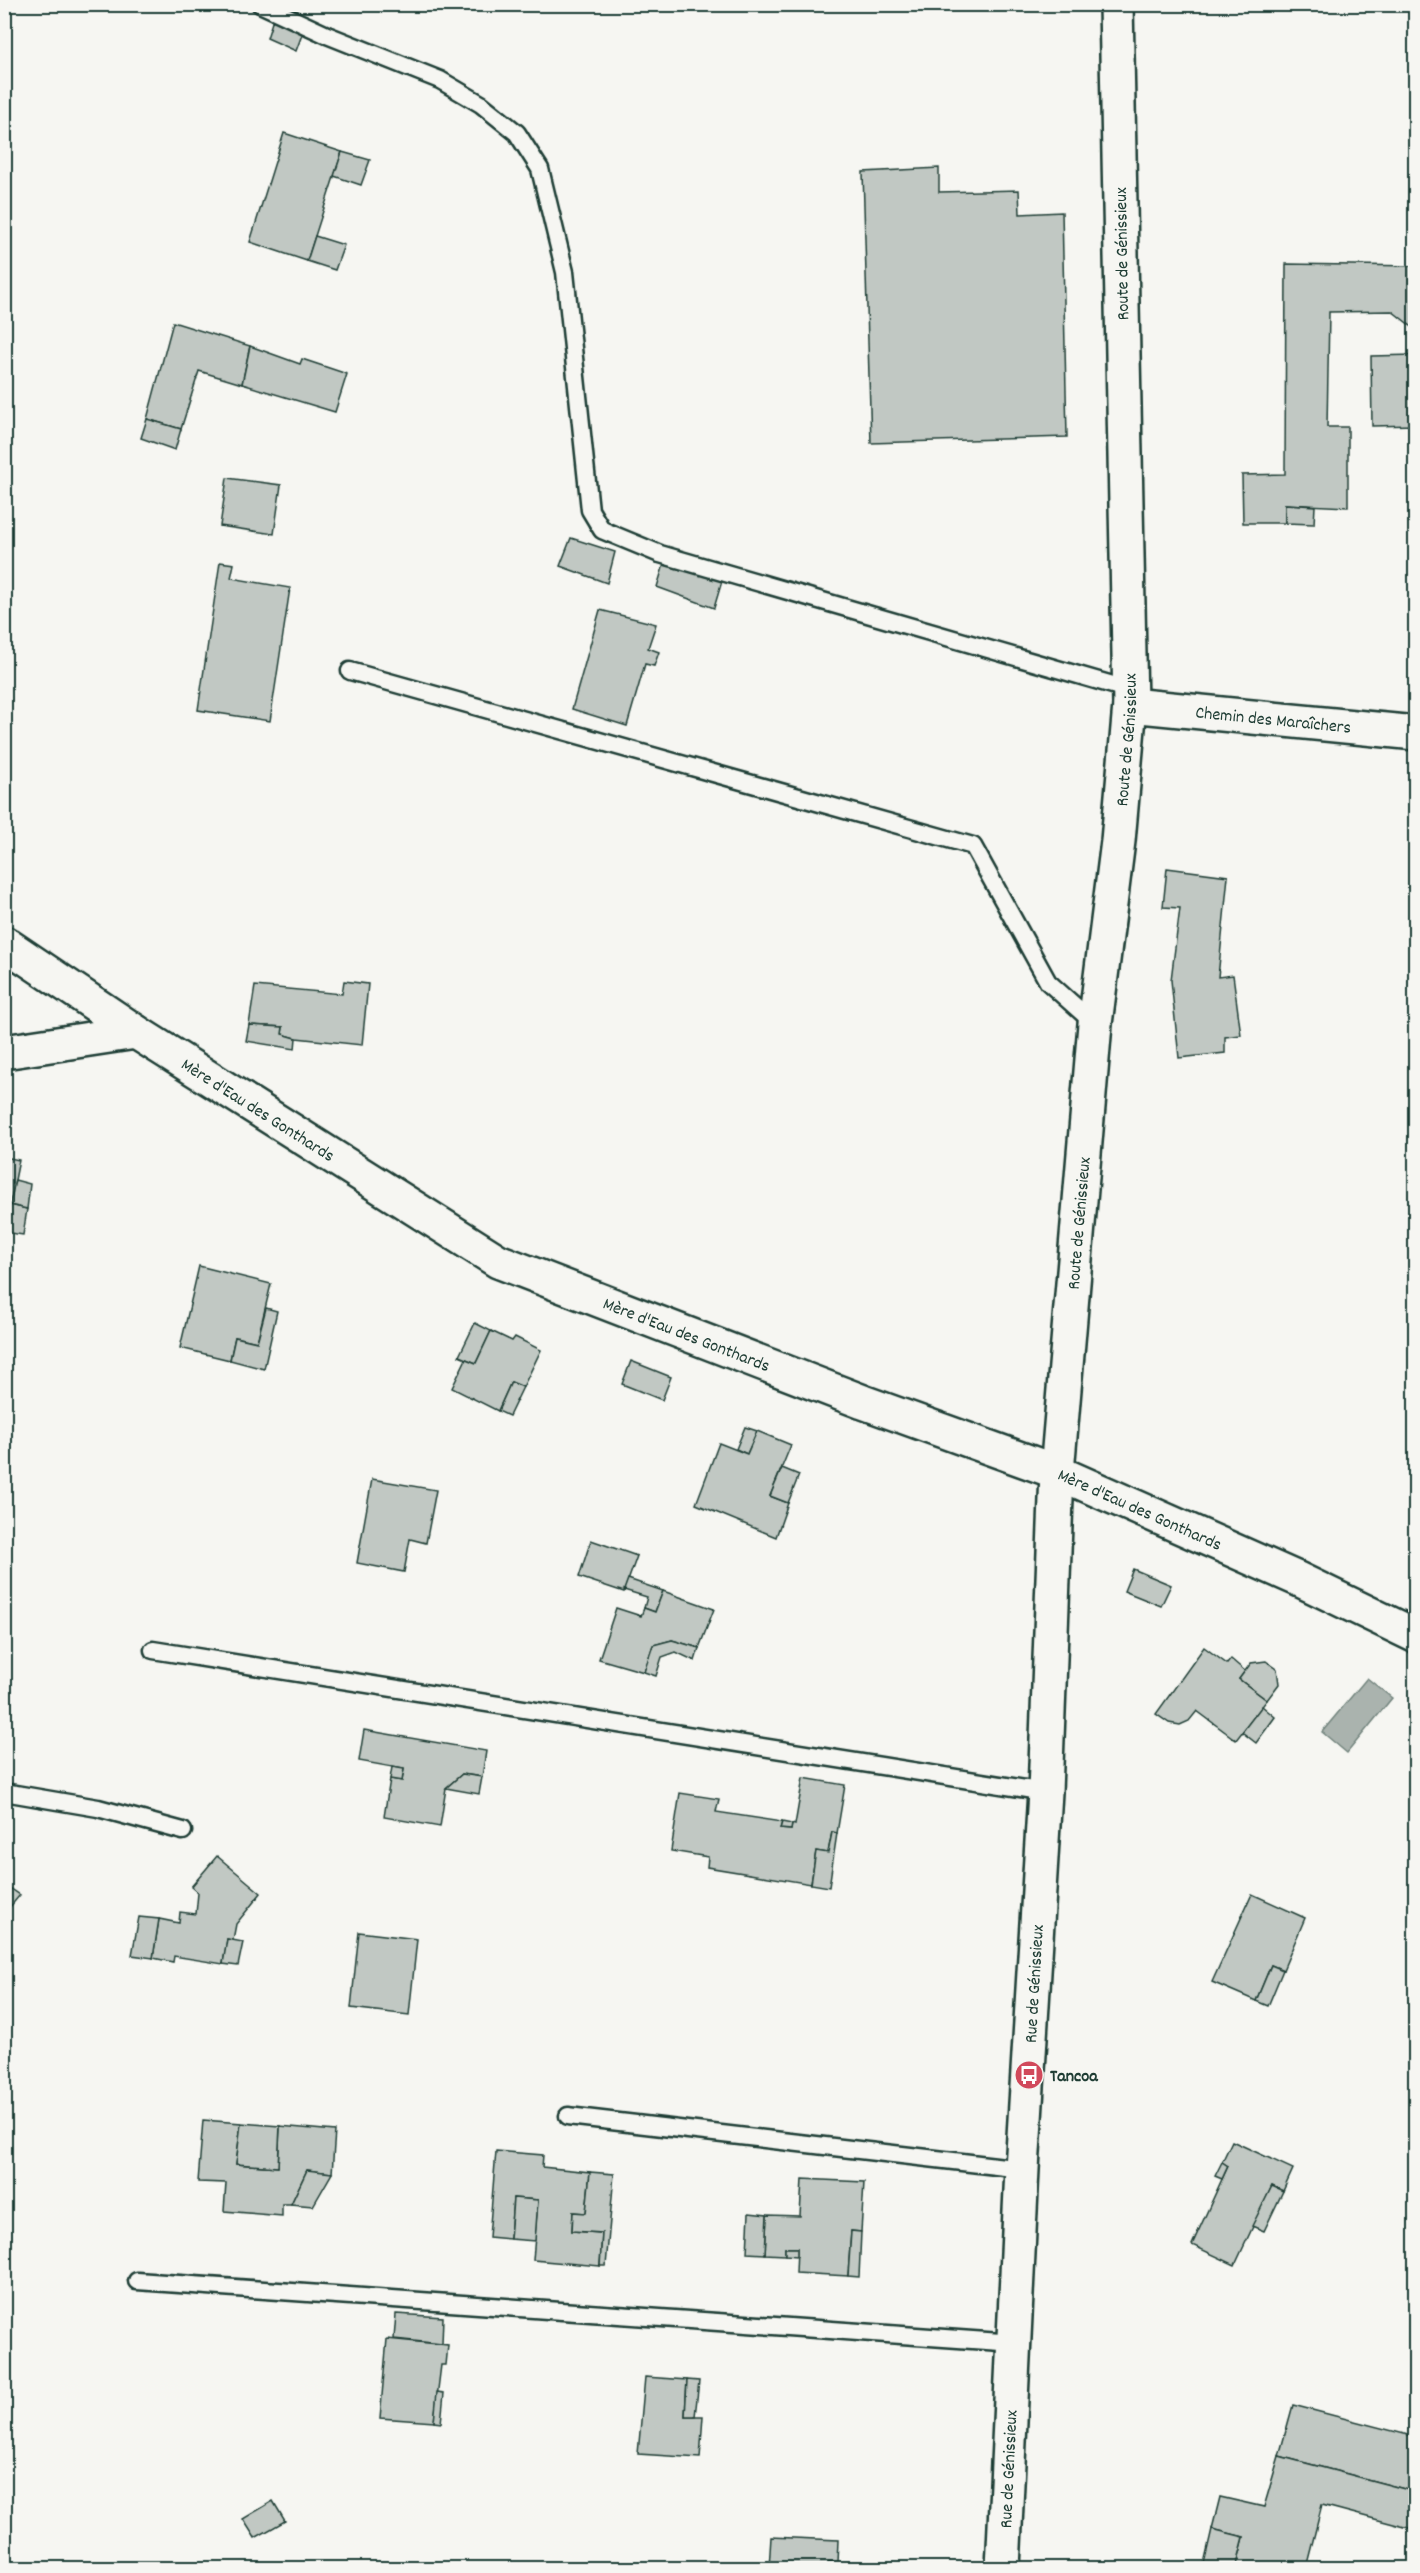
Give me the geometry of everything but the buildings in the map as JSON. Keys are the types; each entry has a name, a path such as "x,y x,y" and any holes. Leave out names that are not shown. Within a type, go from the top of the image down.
{"street":[{"name":"Route de Génissieux","path":"1057,1472 1095,1024 1118,841 1130,697 1116,4"},
{"name":"Chemin des Maraîchers","path":"1130,697 1416,734"},
{"name":"Mère d'Eau des Gonthards","path":"4,944 136,1032 498,1261 863,1402 1057,1472 1298,1579 1416,1636"},
{"path":"4,1052 136,1032"},
{"name":"Rue de Génissieux","path":"1003,2568 1022,2169 1045,1792 1057,1472"}],"lane":[{"path":"260,4 327,35 440,80 482,104 517,133 540,169 565,272 590,510 602,530 660,554 1130,697"},
{"path":"350,671 974,846 1048,982 1095,1024"},
{"path":"153,1650 1045,1792"},
{"path":"4,1792 98,1808 183,1831"},
{"path":"568,2116 1022,2169"},
{"path":"136,2282 1015,2343"}],"shaded area":[{"path":"1367,1678 1392,1698 1347,1753 1322,1732"}],"place":[{"name":"Tancoa","path":"1029,2075"}]}
